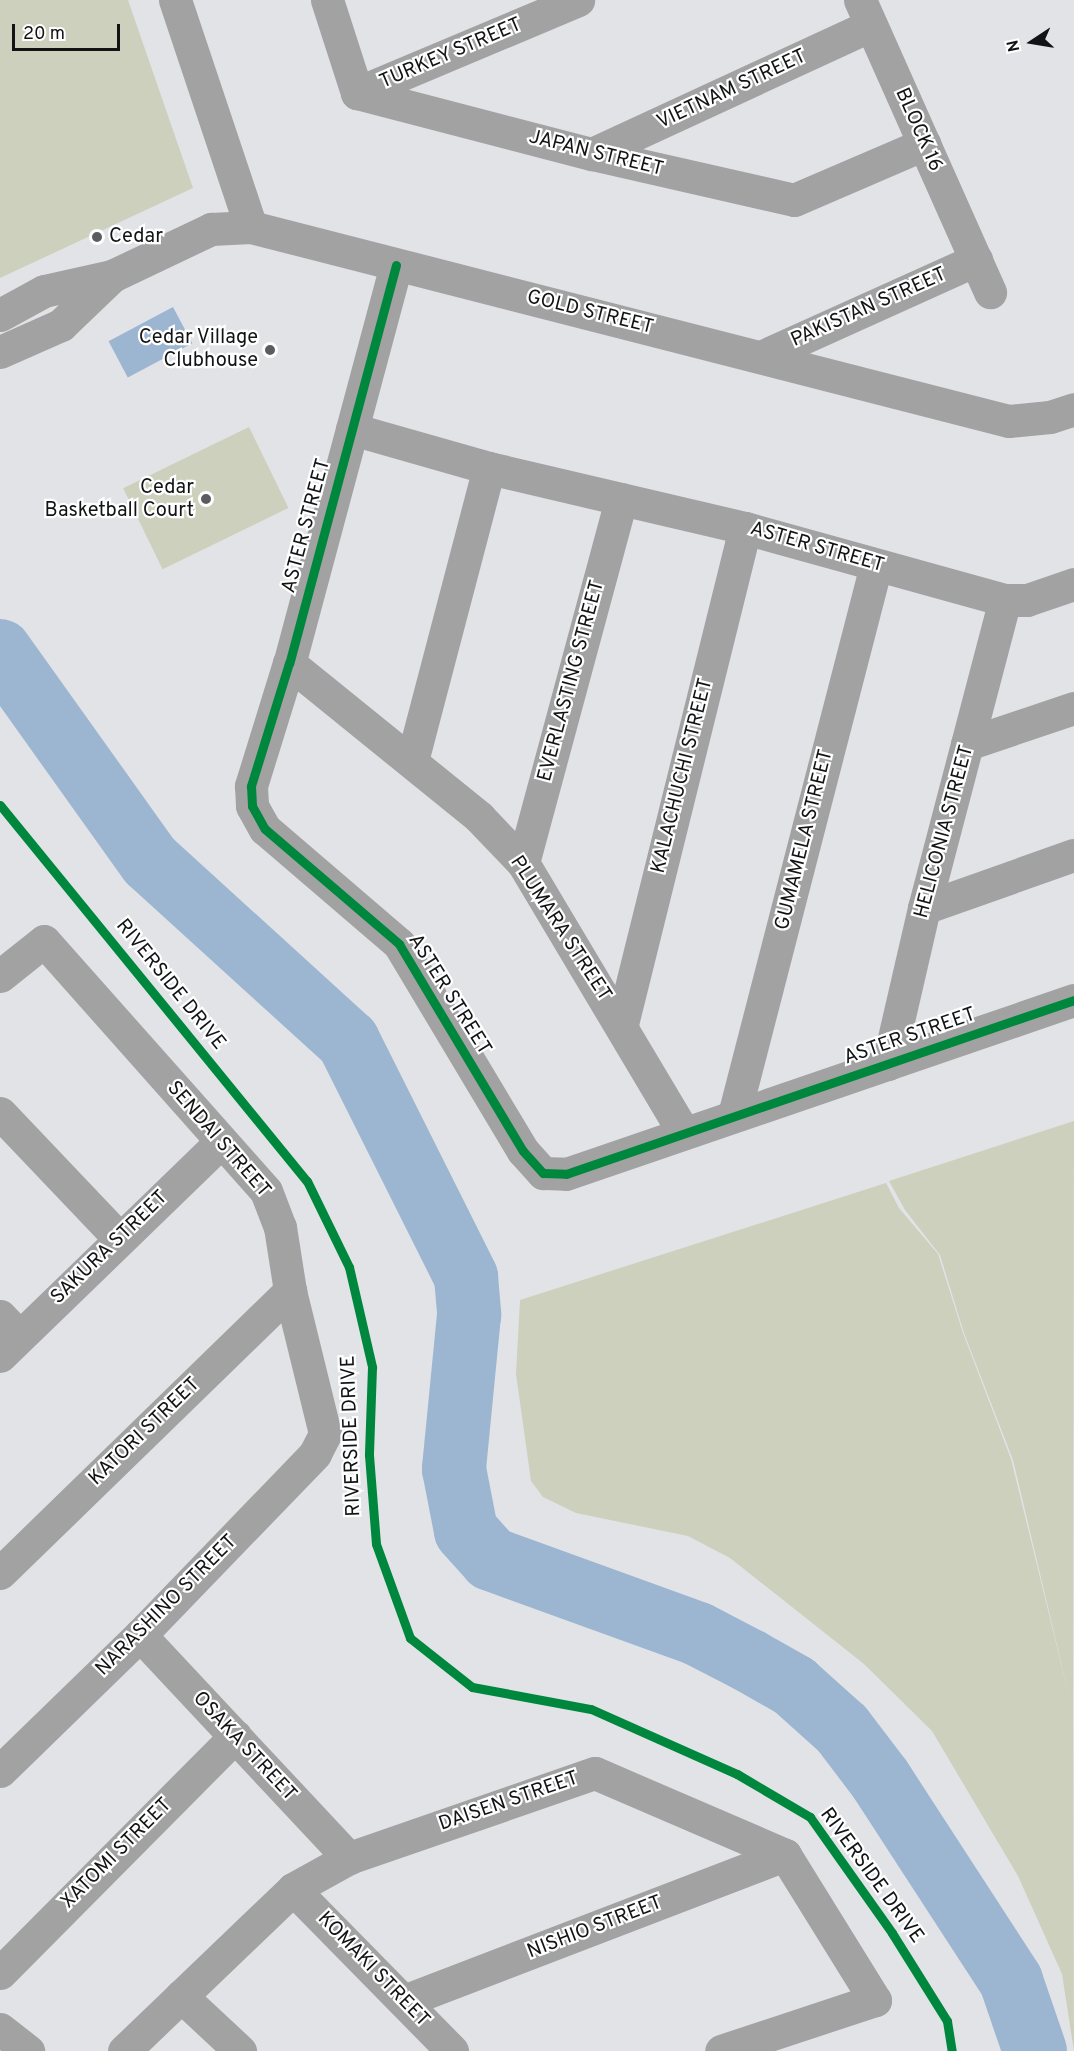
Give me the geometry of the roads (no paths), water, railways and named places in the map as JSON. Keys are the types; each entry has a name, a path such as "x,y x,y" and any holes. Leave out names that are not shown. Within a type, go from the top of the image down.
{"street":[{"path":"175,0 251,227"},
{"path":"327,0 357,93"},
{"name":"TURKEY STREET","path":"357,93 578,0"},
{"name":"BLOCK 16","path":"865,13 990,292"},
{"name":"VIETNAM STREET","path":"592,154 865,13"},
{"name":"JAPAN STREET","path":"357,93 592,154 794,200 924,144"},
{"name":"GOLD STREET","path":"0,315 44,291 112,276 211,229 251,227 1009,421 1050,417 1074,409"},
{"name":"PAKISTAN STREET","path":"763,357 976,260"},
{"name":"ASTER STREET","path":"396,265 289,663 251,786 252,806 265,829 399,944 523,1151 543,1173 566,1174 1074,999"},
{"name":"GOLD STREET","path":"0,352 61,326 112,276"},
{"name":"ASTER STREET","path":"352,429 489,468 745,528 1005,600 1026,600 1074,584"},
{"path":"412,761 489,468"},
{"name":"EVERLASTING STREET","path":"523,863 621,499"},
{"name":"KALACHUCHI STREET","path":"622,1024 745,528"},
{"name":"GUMAMELA STREET","path":"734,1115 876,565"},
{"name":"HELICONIA STREET","path":"888,1064 924,908 1005,600"},
{"name":"PLUMARA STREET","path":"289,663 479,817 523,863 622,1024 684,1133"},
{"path":"968,744 1074,708"},
{"path":"924,908 1074,855"},
{"name":"SENDAI STREET","path":"0,976 44,941 266,1191 276,1208 290,1291 325,1434"},
{"path":"0,1113 120,1239"},
{"name":"SAKURA STREET","path":"6,1336 120,1239 221,1142"},
{"name":"KATORI STREET","path":"0,1573 290,1291"},
{"name":"NARASHINO STREET","path":"0,1771 140,1635 315,1454 325,1434"},
{"name":"OSAKA STREET","path":"140,1635 348,1858"},
{"name":"XATOMI STREET","path":"0,1973 235,1736"},
{"name":"DAISEN STREET","path":"124,2051 293,1889 348,1858 595,1773 785,1855"},
{"path":"721,2051 875,2000 785,1855"},
{"name":"NISHIO STREET","path":"404,2001 785,1855"},
{"name":"KOMAKI STREET","path":"293,1889 452,2051"},
{"path":"181,1996 240,2051"},
{"path":"0,2029 28,2051"}],"water":[{"path":"173,307 192,343 128,377 109,341"}],"waterway":[{"path":"0,651 150,861 348,1041 466,1277 469,1315 454,1469 466,1531 491,1559 698,1634 750,1661 794,1686 842,1729 880,1779 1011,1981 1035,2051"}],"place":[{"name":"Cedar","path":"97,237"},
{"name":"Cedar Village Clubhouse","path":"270,350"},
{"name":"Cedar Basketball Court","path":"206,499"}]}
